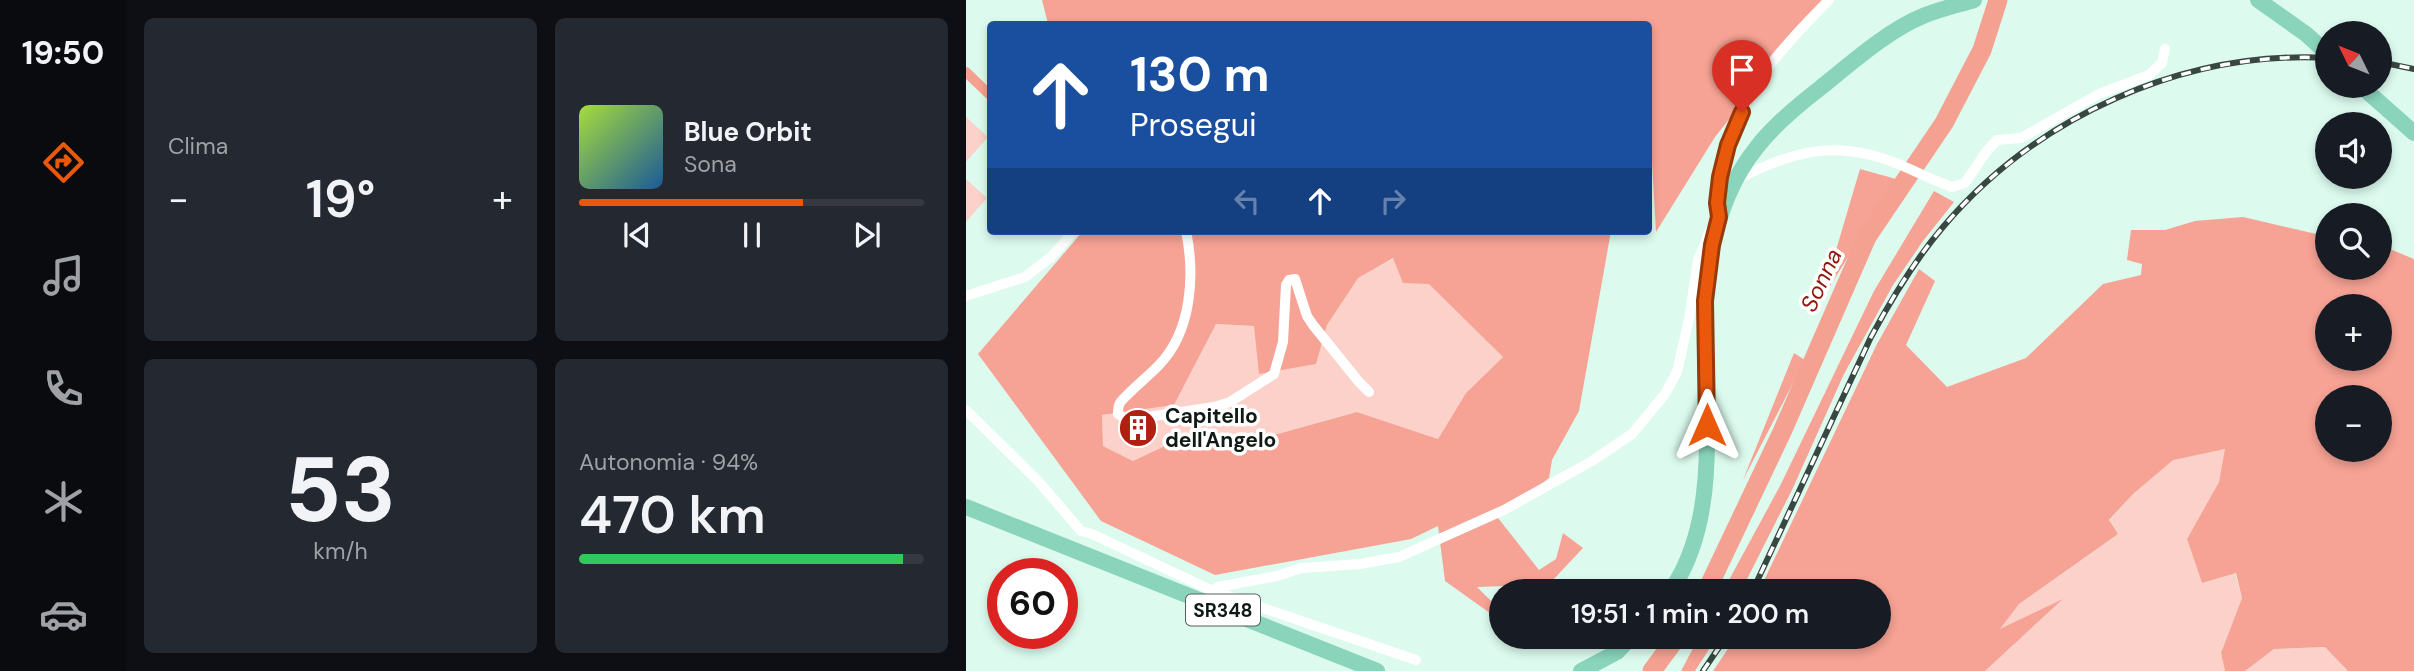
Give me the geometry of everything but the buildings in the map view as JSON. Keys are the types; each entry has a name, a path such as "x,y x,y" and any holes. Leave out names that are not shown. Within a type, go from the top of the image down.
{"main road":[{"path":"1676,579 1698,532 1707,481 1705,301 1712,245 1719,217 1735,180 1757,146 1797,106 1880,42 1922,16 1974,0"},
{"path":"2259,0 2315,42"},
{"path":"2375,98 2414,133"},
{"name":"SR348","path":"966,507 1377,671"},
{"path":"1580,671 1620,649"}],"street":[{"path":"1213,591 1218,587 1277,576 1301,568 1360,564 1399,556 1504,510 1592,461 1632,434 1665,394 1677,372 1698,260 1719,217 1717,203 1720,177 1728,145 1742,112 1769,66 1829,0"},
{"path":"1735,180 1769,163 1809,150 1843,150 1902,165 1952,187 1965,183 1997,140 2021,138 2099,94 2149,75 2162,63 2165,49"},
{"path":"966,296 1025,277 1051,257 1070,235"},
{"path":"1187,235 1191,264 1189,296 1183,325 1161,363 1120,402 1118,414 1128,420 1214,407 1230,402 1274,374 1283,342 1286,285 1289,280 1295,279 1307,316 1369,392"},
{"path":"966,410 1038,481 1081,531 1213,591 1416,660"}],"shaded area":[{"path":"1042,0 1824,0 1715,137 1656,232 1652,162 1652,21 1047,21"},
{"path":"966,117 987,138 966,162"},
{"path":"1860,169 1896,179 1821,301"},
{"path":"966,179 987,198 966,222"},
{"path":"1934,191 1954,202 1893,285 1844,374 1792,490 1747,579 1730,579 1780,486 1874,291"},
{"path":"2243,217 2315,234 2315,280 2392,280 2392,250 2414,259 2414,671 2348,671 2325,647 2274,649 2245,671 2225,671 2221,653 2242,598 2236,573 2202,583 2187,539 2219,482 2225,449 2173,460 2133,494 2109,520 2118,534 2019,604 2000,629 2063,599 1985,671 1713,671 1728,649 1891,649 1891,579 1765,579 1877,344 1919,269 1935,281 1906,345 1947,387 2026,358 2103,284 2141,275 2142,264 2127,260 2131,230 2165,230 2195,221"},
{"path":"1080,235 1610,235 1579,411 1552,460 1549,478 1498,518 1539,570 1556,559 1563,533 1583,548 1554,579 1489,579 1489,587 1477,587 1489,599 1489,612 1445,581 1438,526 1411,539 1215,575 1101,521 978,354","holes":["1393,258 1403,283 1429,284 1503,357 1466,393 1438,439 1357,412 1274,435 1169,444 1133,461 1103,446 1102,415 1174,405 1216,324 1254,326 1259,374 1316,364 1327,325 1358,278"]},
{"path":"1394,258 1429,283 1503,357 1466,393 1438,439 1357,412 1274,435 1169,444 1133,461 1103,446 1102,415 1174,405 1216,324 1254,326 1316,364 1327,325 1358,277"},
{"path":"1794,353 1805,360 1743,480"},
{"path":"2226,449 2219,482 2187,539 2202,583 2235,573 2242,598 2221,653 2225,671 1985,671 2061,601 1999,630 2019,604 2118,534 2109,521 2133,494 2173,459"},
{"path":"2325,647 2348,671 2245,671 2274,649"},
{"path":"1693,649 1709,649 1695,671 1681,671"}],"waterway":[{"name":"Sonna","path":"1712,579 1782,432 1867,237 1944,123 1982,50 1998,0"},
{"path":"966,72 987,92"},
{"name":"Sonna","path":"1652,671 1668,649"}],"railway":[{"path":"1758,579 1879,322 1922,253 1980,188 2022,153 2067,123 2116,98 2167,79 2220,66 2274,58 2315,58"},
{"path":"2392,64 2414,69"},
{"path":"1703,671 1718,649"}],"place":[{"name":"Capitello dell'Angelo","path":"1138,428"}],"route":[{"path":"1707,425 1705,301 1712,245 1719,217 1717,203 1720,177 1728,145 1742,112"}]}
